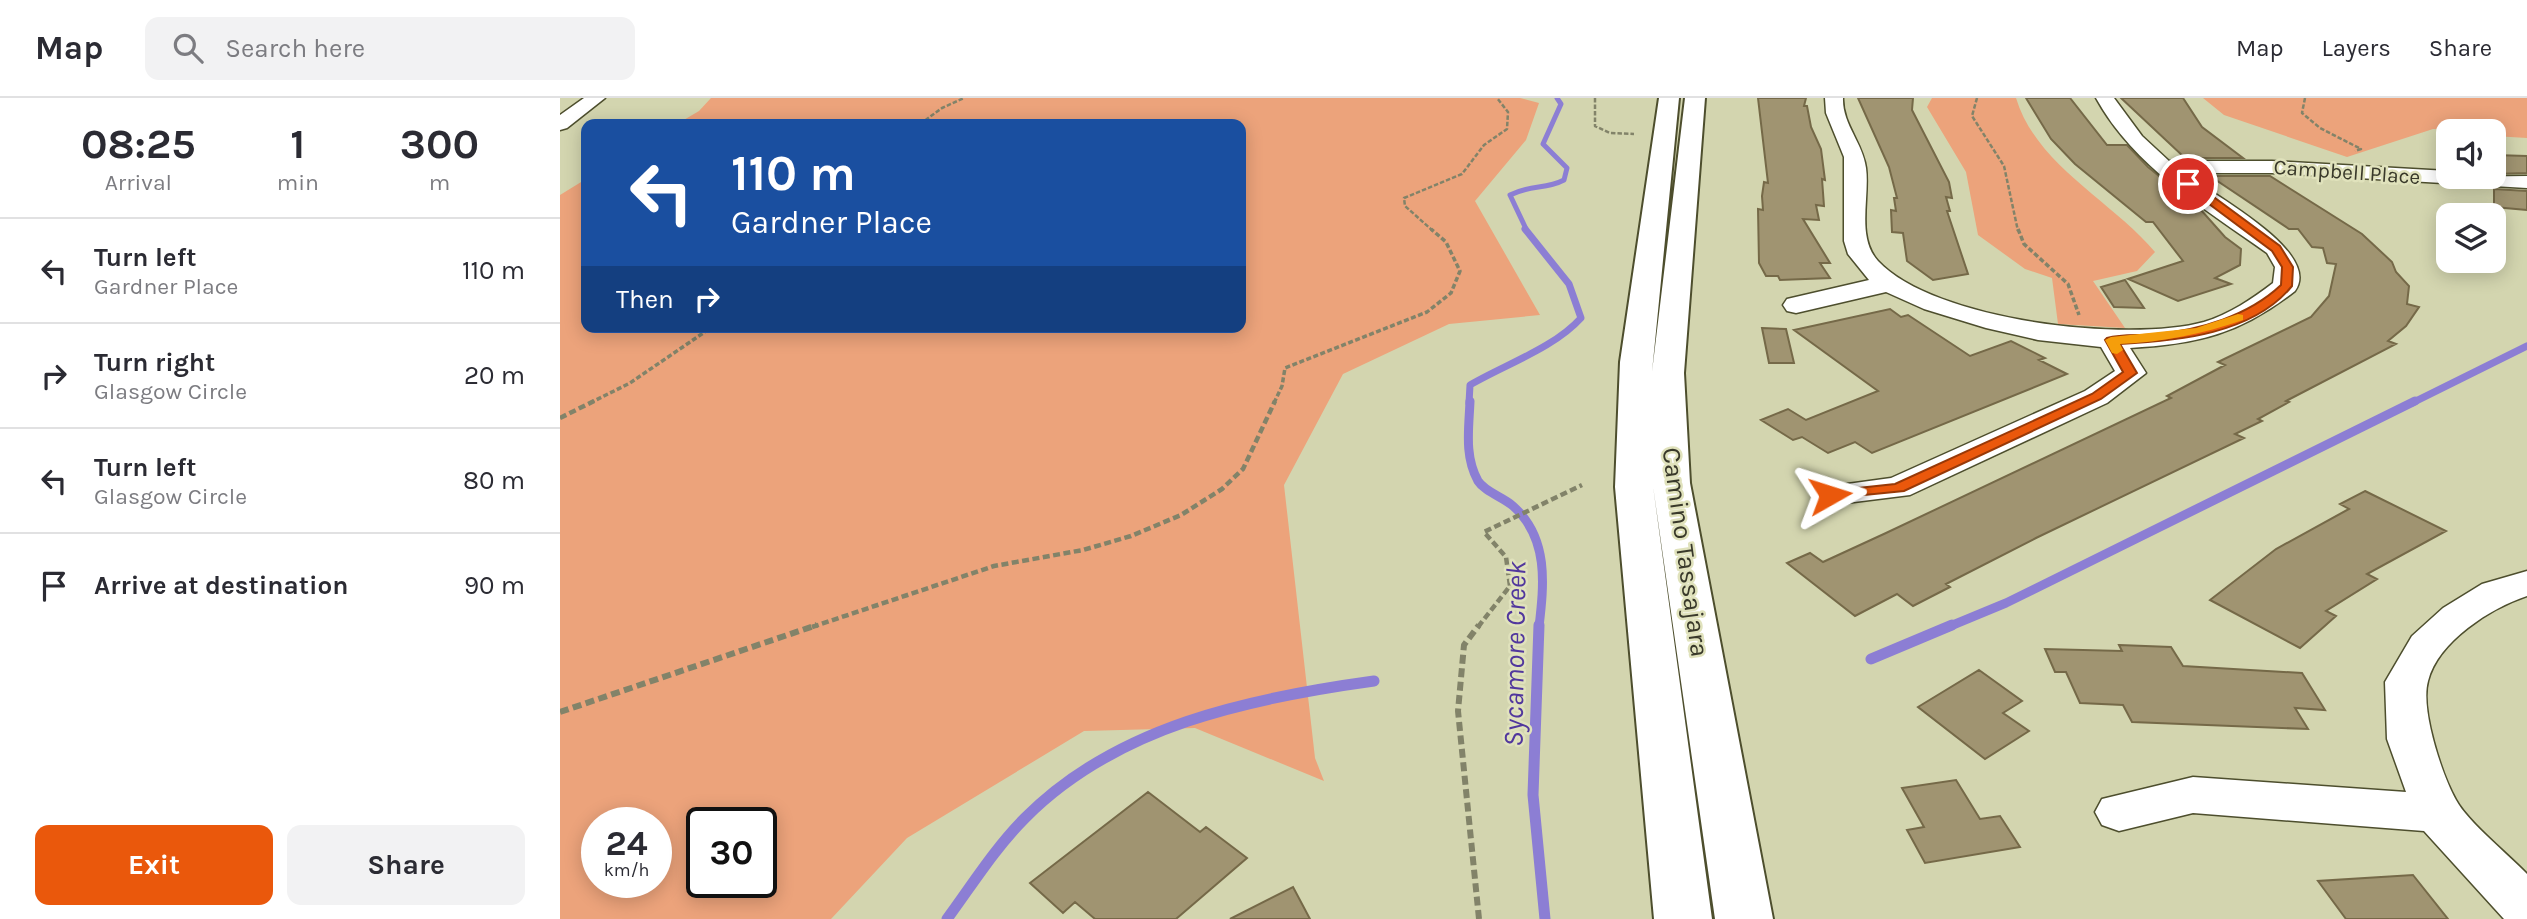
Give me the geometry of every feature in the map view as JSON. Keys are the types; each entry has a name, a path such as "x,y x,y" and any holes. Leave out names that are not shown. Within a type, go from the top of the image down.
{"main road":[{"name":"Camino Tassajara","path":"1669,98 1636,362 1634,487 1684,919"},
{"name":"Camino Tassajara","path":"1695,98 1668,373 1671,484 1744,919"}],"street":[{"path":"560,124 596,98"},
{"path":"1835,98 1833,109 1854,155 1858,181 1854,236 1859,254 1868,266 1890,283 1938,305 1995,323 2099,340 2156,338 2198,331 2236,319 2269,303 2286,286 2287,267 2276,248 2137,145 2117,123 2105,98"},
{"path":"2313,169 2341,158"},
{"name":"Campbell Place","path":"2166,167 2313,169 2527,182"},
{"path":"1796,305 1890,283"},
{"path":"1830,495 1898,488 2096,397 2131,373 2099,340"},
{"path":"2527,583 2496,593 2457,617 2427,646 2406,682 2409,739 2437,813 2527,908"},
{"path":"2119,812 2193,795 2437,813"}],"path":[{"path":"927,119 942,108 964,98"},
{"path":"560,712 994,566 1083,550 1131,536 1203,503 1242,469 1282,386 1285,368 1314,352 1411,320 1438,307 1452,294 1460,273 1457,255 1447,239 1426,219 1405,206 1404,198 1462,174 1484,145 1507,129 1508,112 1497,98"},
{"path":"1595,98 1595,126 1610,133 1634,134"},
{"path":"1977,98 1972,116 2004,166 2014,220 2024,244 2068,284 2099,340"},
{"path":"2305,98 2302,113 2311,122 2361,149 2341,158"},
{"path":"560,418 630,383 703,333"},
{"path":"1479,919 1458,711 1464,645 1510,586 1506,557 1484,532 1582,485"}],"shaded area":[{"path":"711,98 1520,98 1539,103 1526,140 1475,201 1540,315 1449,324 1343,374 1284,485 1315,758 1324,781 1195,728 1084,731 907,838 831,919 560,919 560,195 581,182 581,333 1246,333 1246,119 685,119 699,111"},
{"path":"1932,98 2016,98 2026,122 2057,163 2138,233 2155,252 2137,271 2093,281 2125,328 2058,324 2052,278 2025,269 1978,235 1966,172 1927,107"},
{"path":"2203,98 2527,98 2527,138 2506,137 2506,119 2436,119 2436,129 2347,157 2224,115"}],"building":[{"path":"1758,98 1806,98 1804,106 1807,106 1811,127 1821,149 1825,180 1822,179 1824,206 1816,205 1819,220 1803,219 1830,263 1820,263 1830,278 1780,280 1778,276 1766,276 1759,263 1758,209 1763,210 1764,182 1768,183"},
{"path":"1858,98 1913,98 1912,110 1949,182 1952,198 1946,197 1950,211 1947,211 1968,274 1933,280 1907,261 1903,233 1892,232 1891,210 1896,211 1894,198 1897,198 1889,167"},
{"path":"2026,98 2070,98 2107,145 2127,145 2148,167 2201,210 2225,237 2241,249 2240,265 2215,278 2231,284 2178,301 2128,279 2183,261 2153,222 2146,222 2075,164 2051,139"},
{"path":"2121,98 2183,98 2202,127 2243,158 2185,158"},
{"path":"2506,155 2527,156 2527,173 2506,174"},
{"path":"2210,176 2270,176 2362,234 2392,262 2396,272 2409,286 2407,304 2419,307 2406,326 2388,341 2396,344 2286,401 2289,402 2258,419 2262,421 2235,434 2244,438 2036,538 1946,584 1950,587 1913,606 1897,594 1855,616 1787,563 1810,553 1823,562 1886,533 2171,398 2167,396 2225,365 2218,362 2311,317 2329,296 2336,264 2327,263 2323,248 2312,247 2298,229 2289,229"},
{"path":"2494,189 2527,191 2527,210 2506,208 2506,203 2494,203"},
{"path":"2125,280 2144,308 2114,307 2101,287"},
{"path":"1890,309 1901,317 1908,315 1970,356 2011,341 2045,358 2039,360 2067,374 1872,453 1855,442 1828,453 1802,437 1793,440 1761,420 1788,409 1806,420 1878,391 1794,330"},
{"path":"1762,328 1786,329 1794,363 1769,363"},
{"path":"2365,491 2446,531 2367,574 2377,579 2326,611 2336,616 2300,648 2210,600 2276,549 2349,509 2340,504"},
{"path":"2119,645 2171,647 2183,666 2302,673 2325,710 2295,708 2308,729 2132,722 2123,705 2080,703 2066,672 2055,672 2045,649 2122,651"},
{"path":"1979,670 2022,701 2003,713 2029,731 1985,759 1918,707"},
{"path":"1956,780 1980,819 2000,816 2020,847 1925,863 1907,830 1924,827 1902,788"},
{"path":"1148,792 1200,832 1206,827 1247,858 1176,919 1095,919 1075,902 1063,913 1030,883"},
{"path":"2413,875 2448,919 2346,919 2318,881"},
{"path":"1293,887 1310,919 1230,919"}],"waterway":[{"name":"Sycamore Creek","path":"1527,231 1510,195 1564,180 1567,168 1543,144 1561,104 1557,98"},
{"name":"Sycamore Creek","path":"1469,403 1470,385 1544,347 1581,318 1569,284 1525,229"},
{"path":"2412,403 2527,346"},
{"name":"Sycamore Creek","path":"1470,401 1469,452 1478,481 1513,506 1525,519 1538,547 1542,578 1539,627"},
{"path":"1948,627 2006,603 2415,401"},
{"name":"Sycamore Creek","path":"1539,625 1533,795 1545,919"},
{"path":"1871,659 1952,625"},
{"path":"947,919 994,854 1025,818 1061,786 1100,760 1187,721 1280,697 1374,681"}],"slow traffic":[{"path":"2117,350 2111,340 2156,338 2198,331 2238,318"}],"route":[{"path":"1830,495 1898,488 2096,397 2131,373 2111,340 2156,338 2198,331 2236,319 2269,303 2286,286 2287,267 2276,248 2188,184"}]}
